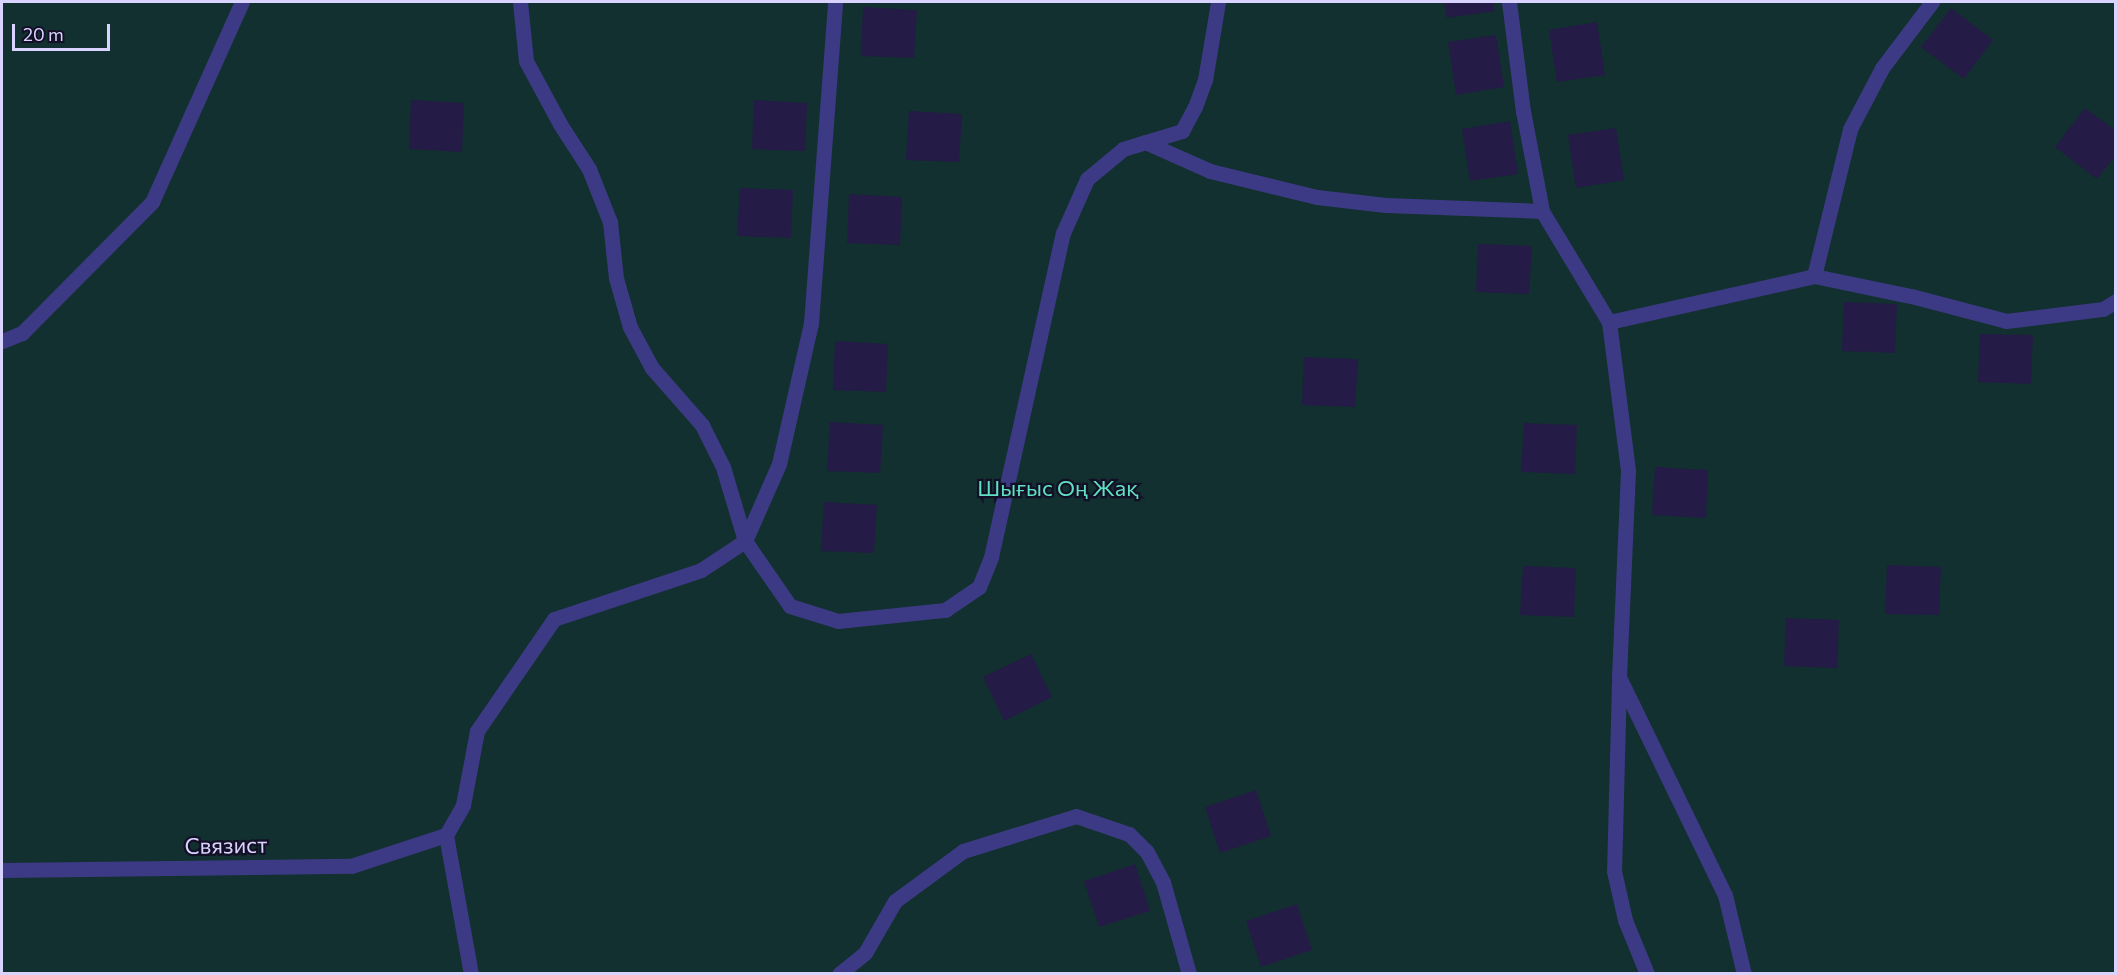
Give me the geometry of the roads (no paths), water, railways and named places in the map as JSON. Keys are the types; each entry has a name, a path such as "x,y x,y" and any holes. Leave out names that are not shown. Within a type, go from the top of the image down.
{"street":[{"path":"2,341 22,333 152,202 242,2"},
{"path":"520,2 526,61 560,124 590,169 610,222 616,278 630,327 652,369 702,425 723,467 744,541 790,606 838,621 945,610 979,587 991,557 1063,233 1087,179 1123,149 1182,131 1196,107 1205,80 1218,2"},
{"path":"471,974 446,835 463,805 477,731 554,619 701,570 744,541 779,464 811,322 835,2"},
{"path":"1509,2 1523,111 1542,211 1609,322 1628,471 1614,871 1625,920 1647,974"},
{"path":"1814,276 1850,129 1882,68 1932,2"},
{"path":"1145,142 1210,171 1317,197 1386,205 1542,211"},
{"path":"1609,322 1814,276 1911,296 2006,321 2103,309 2115,301"},
{"path":"1619,677 1725,895 1744,974"},
{"path":"839,974 865,953 895,901 963,851 1076,816 1129,834 1147,852 1163,882 1189,974"},
{"name":"Связист","path":"2,870 351,866 446,835"}],"park label":[{"name":"Шығыс Оң Жақ","path":"1058,488"}]}
